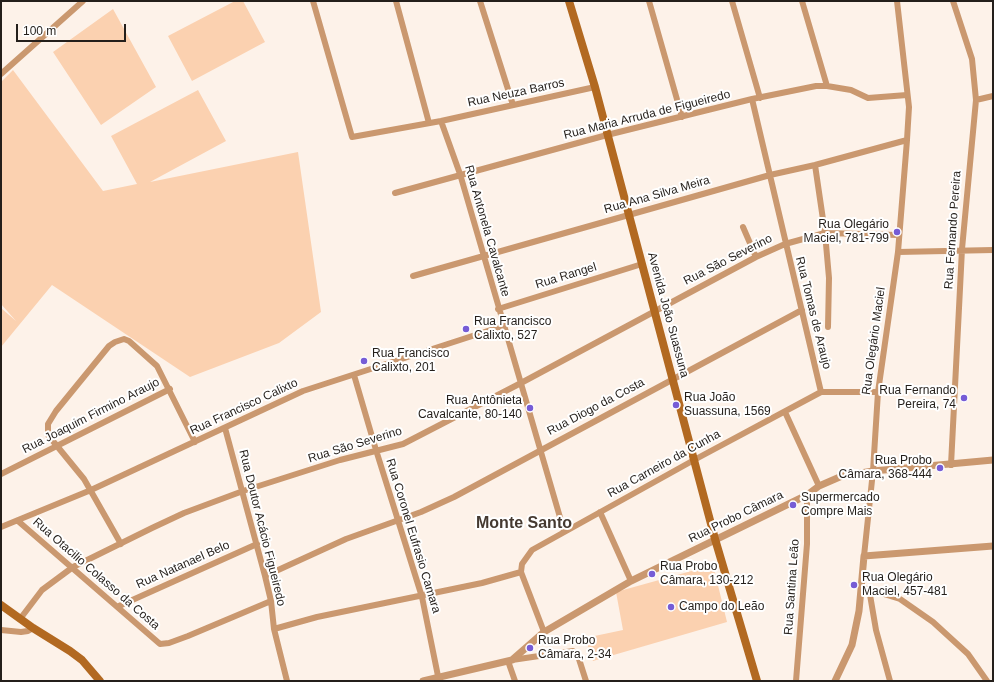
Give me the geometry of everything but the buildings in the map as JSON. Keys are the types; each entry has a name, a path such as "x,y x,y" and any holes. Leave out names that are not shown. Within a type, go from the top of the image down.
{"main road":[{"name":"Avenida João Suassuna","path":"570,1 595,87 715,539 757,681"},
{"path":"1,605 82,660 100,681"}],"street":[{"path":"1,74 84,1"},
{"name":"Rua Neuza Barros","path":"313,1 352,137 441,121 595,87"},
{"path":"396,1 429,123"},
{"path":"480,1 513,105"},
{"path":"648,1 682,117"},
{"path":"732,1 760,98"},
{"path":"802,1 827,86"},
{"name":"Rua Olegário Maciel","path":"835,681 852,645 859,611 873,471 878,392 898,252 898,235 909,107 897,1"},
{"name":"Rua Fernando Pereira","path":"951,465 962,250 976,100 972,59 953,1"},
{"name":"Rua Maria Arruda de Figueiredo","path":"395,193 460,174 752,99 816,86 827,86 858,92 868,98 907,95"},
{"path":"976,100 993,96"},
{"name":"Rua Tomas de Araujo","path":"752,99 821,392"},
{"name":"Rua Antonela Cavalcante","path":"441,121 460,174 498,309 564,531"},
{"name":"Rua Ana Silva Meira","path":"413,276 628,214 770,175 814,165 907,140"},
{"path":"814,165 825,233 830,288 828,327"},
{"path":"744,227 756,257"},
{"name":"Rua São Severino","path":"20,619 42,590 73,567 184,513 243,491 376,450 387,449 403,444 521,383 756,257 785,244 825,233 898,235"},
{"path":"898,252 993,250"},
{"name":"Rua Rangel","path":"498,309 642,264"},
{"name":"Rua Diogo da Costa","path":"265,576 346,539 422,512 802,310"},
{"name":"Rua Francisco Calixto","path":"1,527 91,490 303,391 503,326"},
{"path":"121,544 91,490 48,435 48,424 65,399 109,346 124,339 129,341 157,366 170,389 195,442"},
{"name":"Rua Coronel Eufrasio Camara","path":"354,375 422,597 439,679"},
{"name":"Rua Joaquim Firmino Araujo","path":"1,474 170,389"},
{"name":"Rua Carneiro da Cunha","path":"521,572 522,564 532,550 564,531 821,392 878,392"},
{"path":"785,412 819,486"},
{"name":"Rua Doutor Acácio Figueiredo","path":"225,428 265,576 271,601 274,629 287,681"},
{"name":"Rua Probo Câmara","path":"510,661 544,632 631,582 715,539 807,495 819,486 842,476 873,471 993,460"},
{"name":"Rua Santina Leão","path":"796,681 807,544 807,495"},
{"path":"600,512 631,582"},
{"name":"Rua Otacilio Colasso da Costa","path":"18,521 119,606 160,644 169,643 188,636 271,601"},
{"name":"Rua Natanael Belo","path":"119,606 257,544"},
{"path":"864,556 993,546"},
{"path":"274,629 317,617 422,597 521,572 544,632"},
{"path":"861,587 900,599 933,622 968,654 987,681"},
{"path":"869,589 876,630 890,681"},
{"path":"1,630 21,632 28,631 33,628"},
{"path":"423,681 439,679 510,661 570,650 575,652 578,656 586,681"},
{"path":"510,661 515,681"}],"shaded area":[{"path":"235,1 243,1 265,42 192,81 168,36"},
{"path":"113,9 156,87 101,125 53,52"},
{"path":"13,70 103,191 137,184 111,136 198,90 226,141 150,182 298,152 321,312 279,343 190,377 52,285 1,347 1,308 16,321 1,304 1,82"},
{"name":"Campo do Leão","path":"713,565 727,622 593,661 585,638 623,630 616,592"}],"place":[{"name":"Rua Olegário Maciel, 781-799","path":"897,232"},
{"name":"Rua Francisco Calixto, 527","path":"466,329"},
{"name":"Rua Francisco Calixto, 201","path":"364,361"},
{"name":"Rua Fernando Pereira, 74","path":"964,398"},
{"name":"Rua João Suassuna, 1569","path":"676,405"},
{"name":"Rua Antônieta Cavalcante, 80-140","path":"530,408"},
{"name":"Rua Probo Câmara, 368-444","path":"940,468"},
{"name":"Supermercado Compre Mais","path":"793,505"},
{"name":"Rua Probo Câmara, 130-212","path":"652,574"},
{"name":"Rua Olegário Maciel, 457-481","path":"854,585"},
{"name":"Campo do Leão","path":"671,607"},
{"name":"Rua Probo Câmara, 2-34","path":"530,648"}],"district":[{"name":"Monte Santo","path":"524,524"}]}
